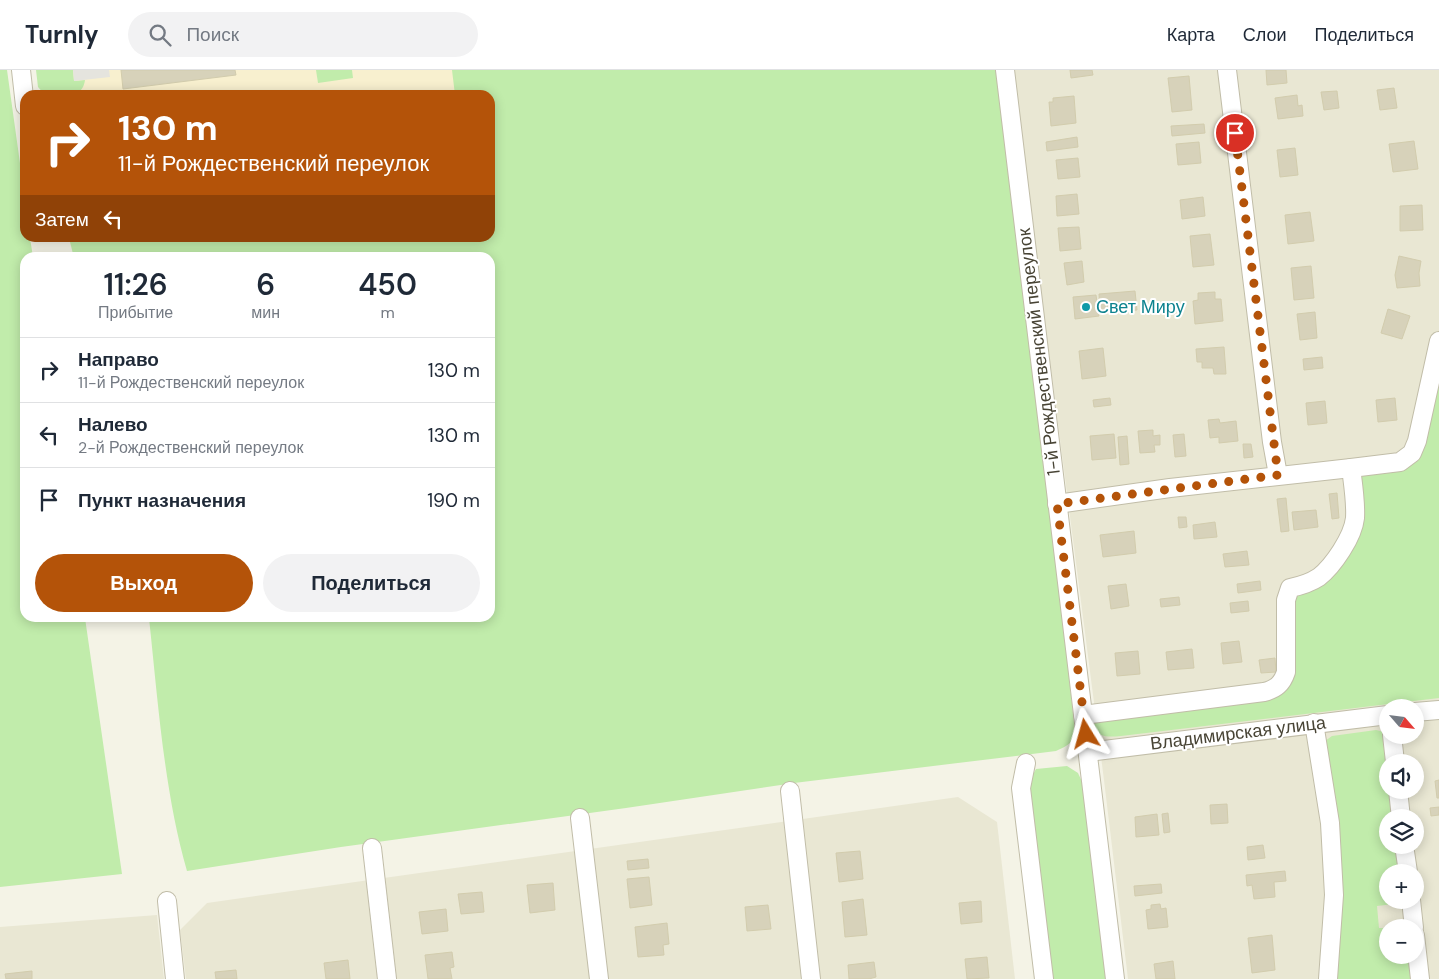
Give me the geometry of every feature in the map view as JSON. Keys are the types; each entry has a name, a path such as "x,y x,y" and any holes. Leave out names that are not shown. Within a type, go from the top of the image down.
{"street":[{"path":"21,70 23,90"},
{"name":"1-й Рождественский переулок","path":"1005,70 1115,979"},
{"path":"1227,70 1271,432 1278,475"},
{"path":"1057,504 1278,475 1400,462 1412,453 1417,441 1439,341"},
{"path":"1083,716 1274,690 1282,682 1286,672 1286,600 1290,588 1303,585 1319,576 1348,540 1355,519 1350,468"},
{"path":"1424,711 1439,710"},
{"name":"Владимирская улица","path":"1088,752 1379,716"},
{"path":"1314,723 1330,824 1334,895 1328,979"},
{"path":"1026,763 1021,788 1044,979"},
{"path":"790,791 811,979"},
{"path":"580,818 599,979"},
{"path":"372,848 387,979"},
{"path":"167,901 176,979"},
{"path":"1418,964 1420,979"}],"shaded area":[{"path":"60,70 468,70 470,90 63,90"},
{"path":"73,70 109,70 110,77 74,81"},
{"path":"1008,70 1439,70 1439,979 1128,979 1020,129"},
{"path":"958,797 997,822 1015,979 186,979 180,930 207,903"},
{"path":"157,915 164,979 0,979 0,927"}],"green space":[{"path":"0,70 7,70 20,163 20,242 31,242 32,252 20,252 20,622 86,622 122,874 0,887"},
{"path":"36,70 73,70 74,81 85,80 81,90 41,90 38,87"},
{"path":"316,70 352,70 353,78 318,83"},
{"path":"452,70 997,70 1046,468 1074,722 1074,733 1070,743 1056,751 794,783 341,847 187,871 179,841 167,778 149,622 495,622 495,252 72,252 70,242 495,242 495,90 454,90"},
{"path":"1437,385 1439,386 1439,698 1424,700 1379,699 1379,705 1112,737 1095,731 1092,727 1096,721 1273,695 1293,593 1338,561 1356,475 1387,472 1410,466 1416,462 1424,449"},
{"path":"1376,730 1379,731 1379,744 1386,744 1387,754 1379,754 1379,799 1392,799 1393,809 1379,809 1379,854 1398,854 1398,864 1379,864 1379,906 1377,906 1379,964 1410,964 1411,979 1336,979 1325,741 1332,736"},
{"path":"1067,766 1078,773 1084,786 1106,979 1049,979 1028,783 1036,769"}],"building":[{"path":"121,70 235,70 236,75 123,89"},
{"path":"1070,70 1092,70 1093,75 1071,78"},
{"path":"1266,70 1286,70 1287,83 1267,85"},
{"path":"1189,76 1192,110 1172,112 1168,78"},
{"path":"1394,88 1397,108 1380,110 1377,90"},
{"path":"1337,91 1339,108 1324,110 1321,92"},
{"path":"1297,95 1298,106 1302,105 1303,116 1278,119 1275,98"},
{"path":"1074,96 1076,123 1051,126 1049,102 1053,102 1053,98"},
{"path":"1204,124 1205,133 1172,136 1171,126"},
{"path":"1077,137 1078,147 1047,151 1046,142"},
{"path":"1414,141 1418,169 1393,172 1389,144"},
{"path":"1199,142 1201,163 1178,165 1176,144"},
{"path":"1295,148 1298,175 1280,177 1277,150"},
{"path":"1078,158 1080,177 1058,179 1056,160"},
{"path":"1077,194 1079,214 1057,216 1056,196"},
{"path":"1203,197 1205,216 1182,219 1180,200"},
{"path":"1422,205 1423,230 1400,231 1400,206"},
{"path":"1310,212 1314,241 1288,244 1285,215"},
{"path":"1079,227 1081,249 1060,251 1058,228"},
{"path":"1210,234 1214,265 1193,267 1190,236"},
{"path":"1399,256 1421,261 1419,273 1420,286 1397,288 1395,275"},
{"path":"1082,261 1084,282 1067,285 1064,263"},
{"path":"1311,266 1314,298 1294,300 1291,268"},
{"path":"1135,291 1137,310 1100,313 1099,294"},
{"path":"1215,292 1215,299 1221,299 1223,321 1195,324 1193,301 1198,300 1198,293"},
{"name":"Свет Миру","path":"1096,295 1099,316 1075,319 1073,297"},
{"path":"1388,309 1410,316 1402,339 1381,333"},
{"path":"1315,312 1317,338 1300,340 1297,314"},
{"path":"1224,347 1226,374 1214,374 1213,368 1202,368 1202,362 1197,362 1196,349"},
{"path":"1103,348 1106,376 1082,379 1079,351"},
{"path":"1322,357 1323,368 1304,370 1303,359"},
{"path":"1110,398 1111,405 1094,407 1093,400"},
{"path":"1395,398 1397,420 1378,422 1376,400"},
{"path":"1325,401 1327,423 1308,425 1306,403"},
{"path":"1219,419 1220,423 1236,421 1238,441 1219,443 1219,437 1210,438 1208,420"},
{"path":"1153,430 1153,436 1160,435 1160,445 1154,445 1155,452 1140,453 1138,431"},
{"path":"1114,434 1116,458 1092,460 1090,436"},
{"path":"1184,434 1186,456 1175,457 1173,435"},
{"path":"1127,436 1129,464 1120,465 1118,437"},
{"path":"1243,444 1251,444 1253,457 1244,458"},
{"path":"1337,493 1339,518 1332,519 1329,494"},
{"path":"1286,498 1289,531 1281,532 1277,499"},
{"path":"1316,510 1318,527 1294,530 1292,512"},
{"path":"1178,517 1186,517 1187,527 1179,528"},
{"path":"1215,522 1217,537 1194,539 1193,525"},
{"path":"1134,531 1136,553 1103,557 1100,535"},
{"path":"1247,551 1249,565 1225,567 1223,554"},
{"path":"1260,581 1261,590 1238,593 1237,584"},
{"path":"1126,584 1129,606 1111,609 1108,586"},
{"path":"1179,597 1180,605 1161,607 1160,599"},
{"path":"1248,601 1249,611 1231,613 1230,603"},
{"path":"1239,641 1242,662 1223,664 1221,643"},
{"path":"1192,649 1194,668 1168,670 1166,652"},
{"path":"1138,651 1140,674 1117,676 1115,653"},
{"path":"1275,658 1276,672 1261,673 1259,660"},
{"path":"1439,780 1439,798 1437,798 1435,781"},
{"path":"1227,804 1228,823 1211,824 1210,805"},
{"path":"1439,807 1439,815 1431,816 1430,808"},
{"path":"1168,813 1170,832 1164,833 1162,814"},
{"path":"1157,814 1159,835 1136,837 1135,817"},
{"path":"1263,845 1265,858 1248,860 1247,847"},
{"path":"860,851 863,879 839,882 836,853"},
{"path":"648,859 649,868 628,870 627,861"},
{"path":"1285,871 1286,881 1274,882 1275,897 1254,899 1252,885 1247,886 1246,875"},
{"path":"649,877 652,905 630,908 627,879"},
{"path":"553,883 555,910 530,913 527,885"},
{"path":"1161,884 1162,893 1135,896 1134,886"},
{"path":"482,892 484,912 461,914 458,894"},
{"path":"863,899 867,935 845,937 842,902"},
{"path":"981,901 982,922 961,924 959,903"},
{"path":"1160,904 1161,909 1166,908 1168,927 1148,929 1146,910 1151,909 1151,905"},
{"path":"768,905 771,929 747,931 745,907"},
{"path":"446,909 448,931 422,934 419,912"},
{"path":"667,923 669,944 663,945 664,955 638,957 635,927"},
{"path":"1272,935 1275,970 1252,973 1248,938"},
{"path":"452,952 454,967 450,968 452,979 428,979 425,955"},
{"path":"987,957 989,978 967,979 965,959"},
{"path":"348,960 350,979 326,979 324,963"},
{"path":"1173,961 1175,979 1156,979 1154,964"},
{"path":"874,962 876,977 849,979 848,965"},
{"path":"236,970 237,979 216,979 215,972"},
{"path":"32,971 32,979 6,979 5,974"}],"place":[{"name":"Свет Миру","path":"1086,307"}],"route":[{"path":"1086,734 1057,504 1278,475 1272,442 1235,133"}]}
